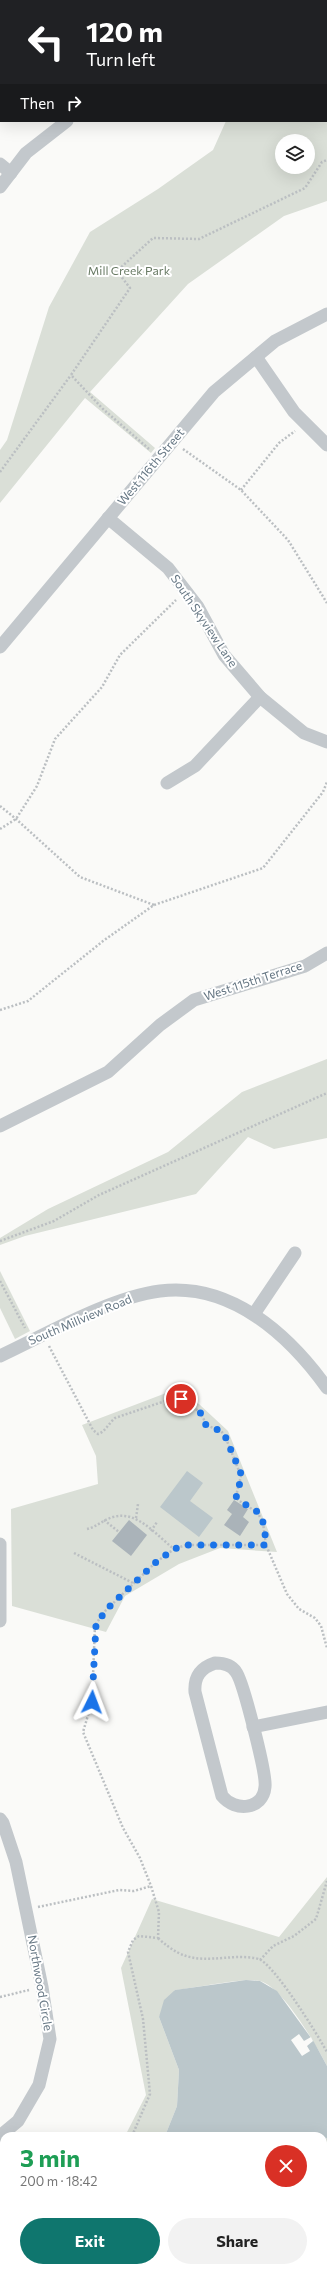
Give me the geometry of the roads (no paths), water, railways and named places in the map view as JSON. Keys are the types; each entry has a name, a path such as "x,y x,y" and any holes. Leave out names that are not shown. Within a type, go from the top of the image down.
{"street":[{"path":"0,187 26,153 66,122"},
{"path":"0,164 11,173"},
{"name":"West 116th Street","path":"0,647 214,392 276,340 327,314"},
{"path":"256,357 294,412 327,445"},
{"name":"South Skyview Lane","path":"108,518 168,568 198,607 224,655 260,696 304,733 327,742"},
{"path":"167,783 195,766 260,696"},
{"name":"West 115th Terrace","path":"0,1126 108,1072 160,1025 194,1000 305,966 327,953"},
{"path":"254,1314 295,1253"},
{"name":"South Millview Road","path":"0,1356 128,1298 160,1291 194,1291 225,1300 254,1314 279,1333 307,1360 327,1388"},
{"path":"0,1544 0,1621"},
{"path":"222,1663 235,1670 240,1678 253,1727 265,1787 260,1800 248,1807 236,1807 226,1801 220,1790 196,1692 195,1685 201,1670 207,1666 222,1663"},
{"path":"253,1727 327,1712"},
{"name":"Northwood Circle","path":"0,1819 3,1823 16,1862 42,1987 50,2039 39,2084 18,2121 5,2132"}],"park label":[{"name":"Mill Creek Park","path":"129,271"}]}
